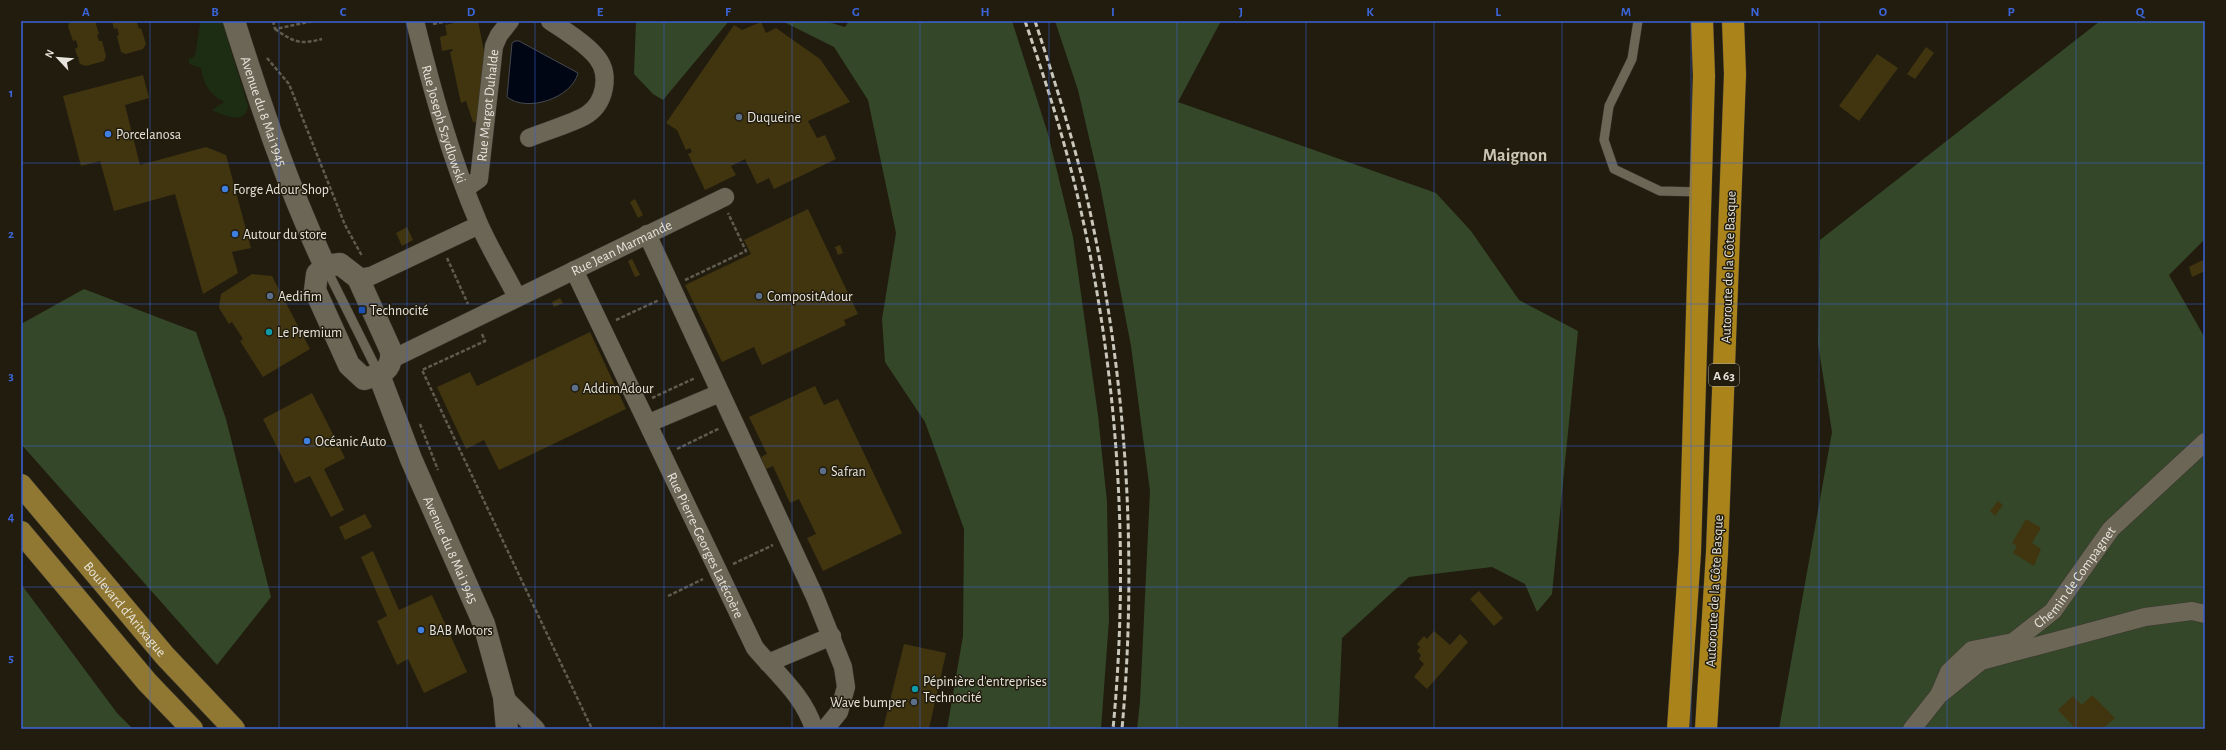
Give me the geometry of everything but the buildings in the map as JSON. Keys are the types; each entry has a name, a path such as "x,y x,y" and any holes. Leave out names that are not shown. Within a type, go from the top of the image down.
{"highway":[{"name":"Autoroute de la Côte Basque","path":"1678,729 1690,552 1704,76 1702,21"},
{"name":"Autoroute de la Côte Basque","path":"1706,729 1717,552 1726,329 1735,74 1733,21"}],"main road":[{"name":"Avenue du 8 Mai 1945","path":"234,21 273,142 291,190 325,266"},
{"path":"358,278 340,264 325,266 317,274 315,290 349,365 364,379 385,367"},
{"name":"Avenue du 8 Mai 1945","path":"358,278 391,352 385,367 411,459 484,624 504,697 508,729"},
{"name":"Boulevard d'Aritxague","path":"21,485 166,656 234,729"},
{"path":"21,532 147,682 192,729"}],"street":[{"name":"Rue Margot Duhalde","path":"466,188 479,179 494,46 499,35 510,21"},
{"path":"529,138 588,114 600,100 606,82 598,59 565,30 550,21"},
{"name":"Rue Joseph Szydlowski","path":"422,23 441,121 479,224"},
{"name":"Rue Jean Marmande","path":"385,367 474,318 647,234 726,203"},
{"path":"358,278 371,276 479,224 517,297"},
{"path":"647,234 669,292 720,393 832,636 843,668 846,687 840,712 825,729"},
{"name":"Rue Pierre-Georges Latécoère","path":"574,270 603,326 755,648 798,695 810,716 814,729"},
{"path":"649,423 720,393"},
{"name":"Chemin de Compagnet","path":"1939,695 1949,672 1972,650 2013,642 2053,611 2111,528 2205,442"},
{"name":"Chemin de Compagnet","path":"1912,729 1939,695 1981,661 2145,617 2192,611 2205,614"},
{"path":"768,663 832,636"},
{"path":"504,697 536,729"}],"lane":[{"path":"1638,21 1632,59 1609,106 1604,140 1614,169 1660,190 1701,192"}],"path":[{"path":"273,21 275,29 290,40 304,44 322,39"},
{"path":"275,29 312,21"},
{"path":"422,23 448,21"},
{"path":"603,326 746,251 726,203"},
{"path":"440,243 485,341 422,370 592,729"},
{"path":"651,398 696,377"},
{"path":"676,450 727,425"}],"green space":[{"path":"198,21 222,21 248,106 243,116 227,116 212,110 224,102 214,96 208,88 201,68 189,64 189,59 195,56 200,24"},
{"path":"636,21 729,21 663,100 653,94 634,74"},
{"path":"782,21 825,21 845,27 849,21 1012,21 1048,134 1073,237 1098,415 1107,502 1109,620 1101,729 947,729 963,636 964,529 925,422 885,362 882,319 896,233 868,100 834,47"},
{"path":"1055,21 1221,21 1178,102 1436,193 1471,231 1519,300 1578,331 1552,594 1537,612 1525,584 1492,567 1409,577 1342,638 1338,729 1137,729 1140,702 1150,491 1131,346 1100,185 1078,90"},
{"path":"2100,21 2205,21 2205,239 2169,275 2205,338 2205,729 1779,729 1832,432 1818,344 1820,240"},
{"path":"84,289 196,332 226,419 271,597 217,665 21,444 21,324"},
{"path":"21,584 117,713 133,729 21,729"}],"shaded area":[{"path":"519,41 578,73 574,82 567,90 558,96 537,103 526,104 516,102 507,97 512,43"}],"railway":[{"path":"1025,21 1067,153 1092,263 1103,329 1117,462 1120,529 1118,663 1113,729"},
{"path":"1035,21 1082,176 1100,263 1111,329 1125,462 1128,529 1129,596 1127,662 1122,729"}],"place":[{"name":"Duqueine","path":"739,117"},
{"name":"Porcelanosa","path":"108,134"},
{"name":"Forge Adour Shop","path":"225,189"},
{"name":"Autour du store","path":"235,234"},
{"name":"Aedifim","path":"270,296"},
{"name":"CompositAdour","path":"759,296"},
{"name":"Technocité","path":"362,310"},
{"name":"Le Premium","path":"269,332"},
{"name":"AddimAdour","path":"575,388"},
{"name":"Océanic Auto","path":"307,441"},
{"name":"Safran","path":"823,471"},
{"name":"BAB Motors","path":"421,630"},
{"name":"Pépinière d'entreprises Technocité","path":"915,689"},
{"name":"Wave bumper","path":"914,702"}],"district":[{"name":"Maignon","path":"1515,155"}]}
